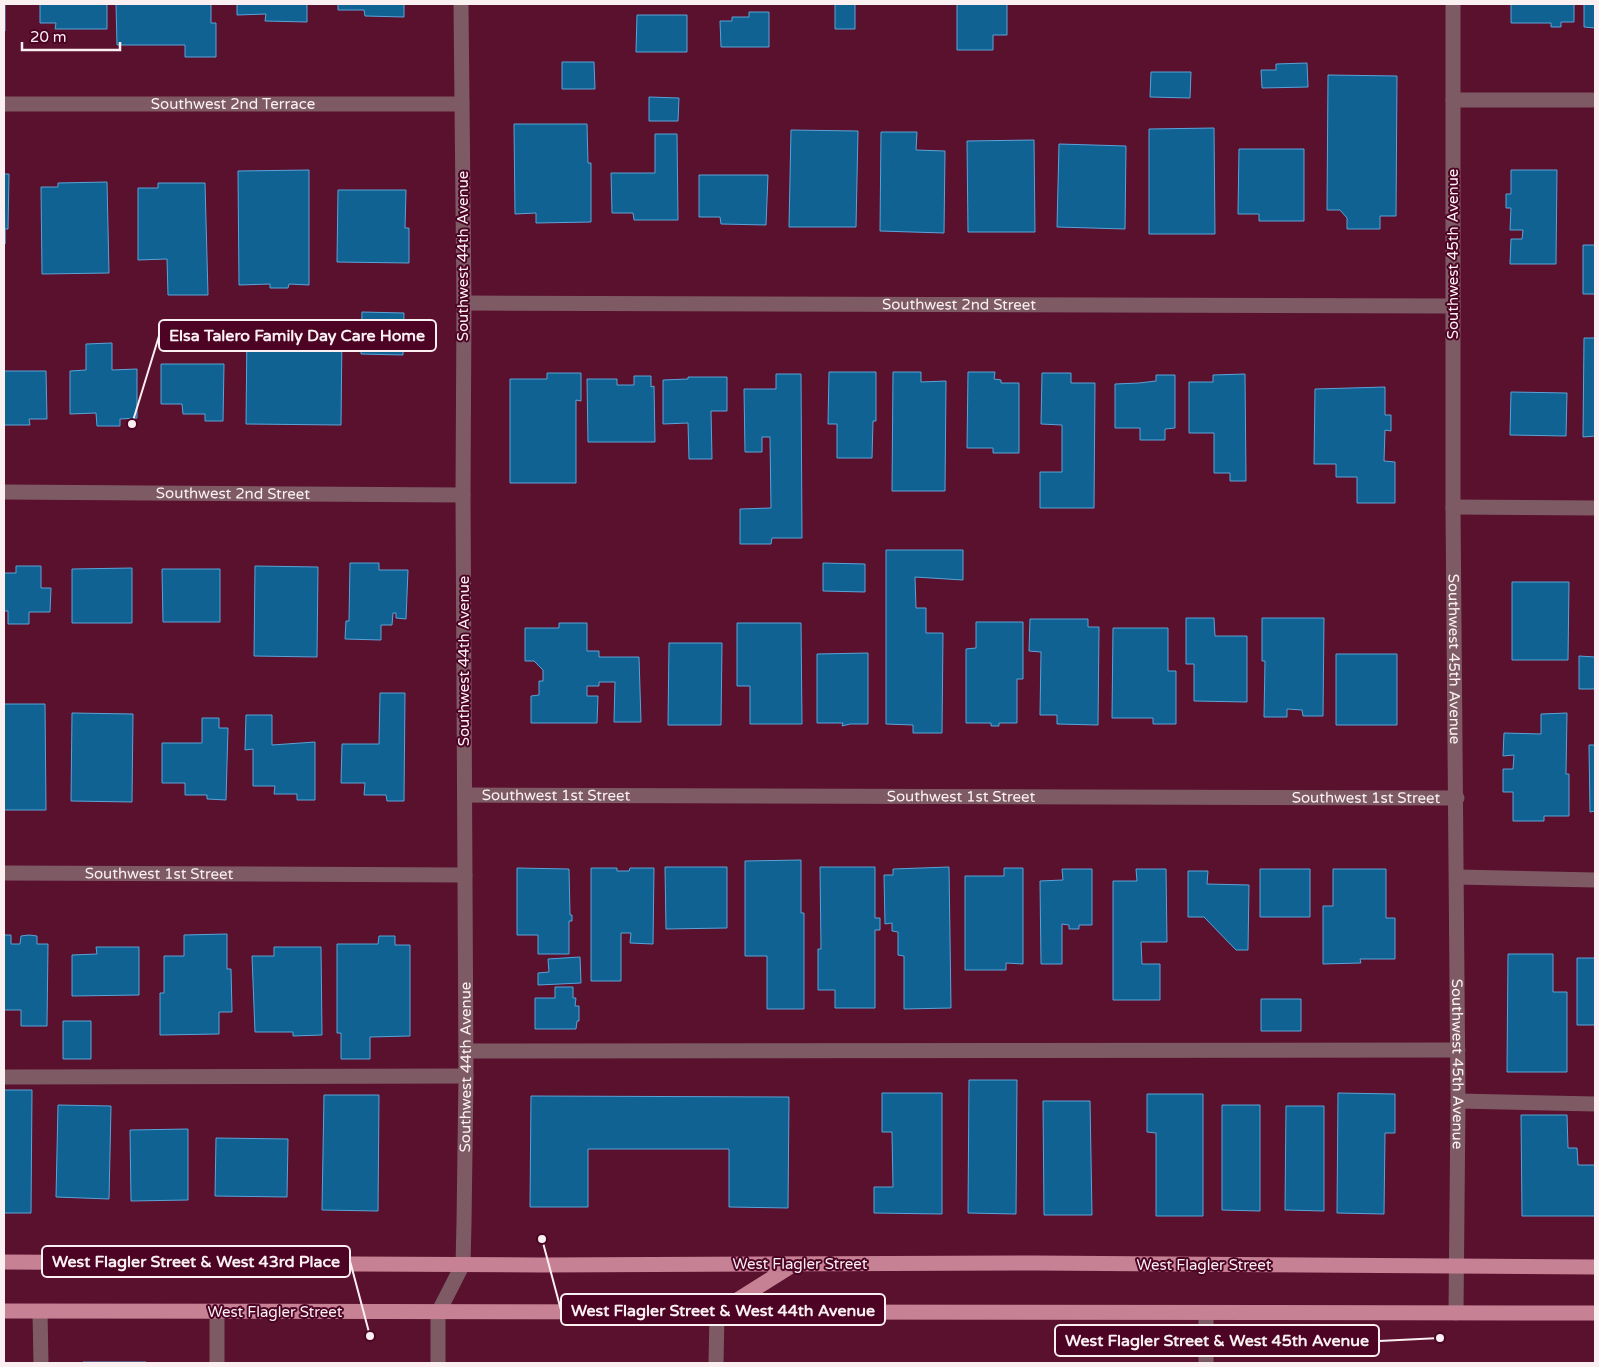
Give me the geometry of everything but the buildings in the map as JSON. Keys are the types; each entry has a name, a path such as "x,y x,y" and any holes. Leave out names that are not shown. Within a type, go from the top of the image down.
{"main road":[{"name":"West Flagler Street","path":"4,1262 793,1265 1044,1263 1595,1267"},
{"path":"717,1313 793,1265"},
{"name":"West Flagler Street","path":"4,1311 1595,1314"}],"street":[{"name":"Southwest 44th Avenue","path":"438,1313 463,1264 466,1051 463,494 464,303 461,4"},
{"name":"Southwest 45th Avenue","path":"1453,4 1453,507 1458,1050 1456,1313"},
{"path":"1453,100 1595,100"},
{"name":"Southwest 2nd Terrace","path":"4,104 462,104"},
{"name":"Southwest 2nd Street","path":"464,303 1453,306"},
{"name":"Southwest 2nd Street","path":"4,492 463,494"},
{"path":"1453,507 1595,508"},
{"name":"Southwest 1st Street","path":"465,795 1457,798"},
{"name":"Southwest 1st Street","path":"4,873 465,875"},
{"path":"1457,877 1595,880"},
{"path":"466,1051 1458,1050"},
{"path":"4,1077 466,1076"},
{"path":"1458,1101 1595,1104"},
{"path":"40,1312 41,1363"},
{"path":"217,1312 218,1363"},
{"path":"438,1313 438,1363"},
{"path":"716,1363 717,1313"},
{"path":"1206,1314 1206,1363"}],"place":[{"name":"Elsa Talero Family Day Care Home","path":"132,424"},
{"name":"West Flagler Street & West 44th Avenue","path":"542,1239"},
{"name":"West Flagler Street & West 43rd Place","path":"370,1336"},
{"name":"West Flagler Street & West 45th Avenue","path":"1440,1338"}]}
